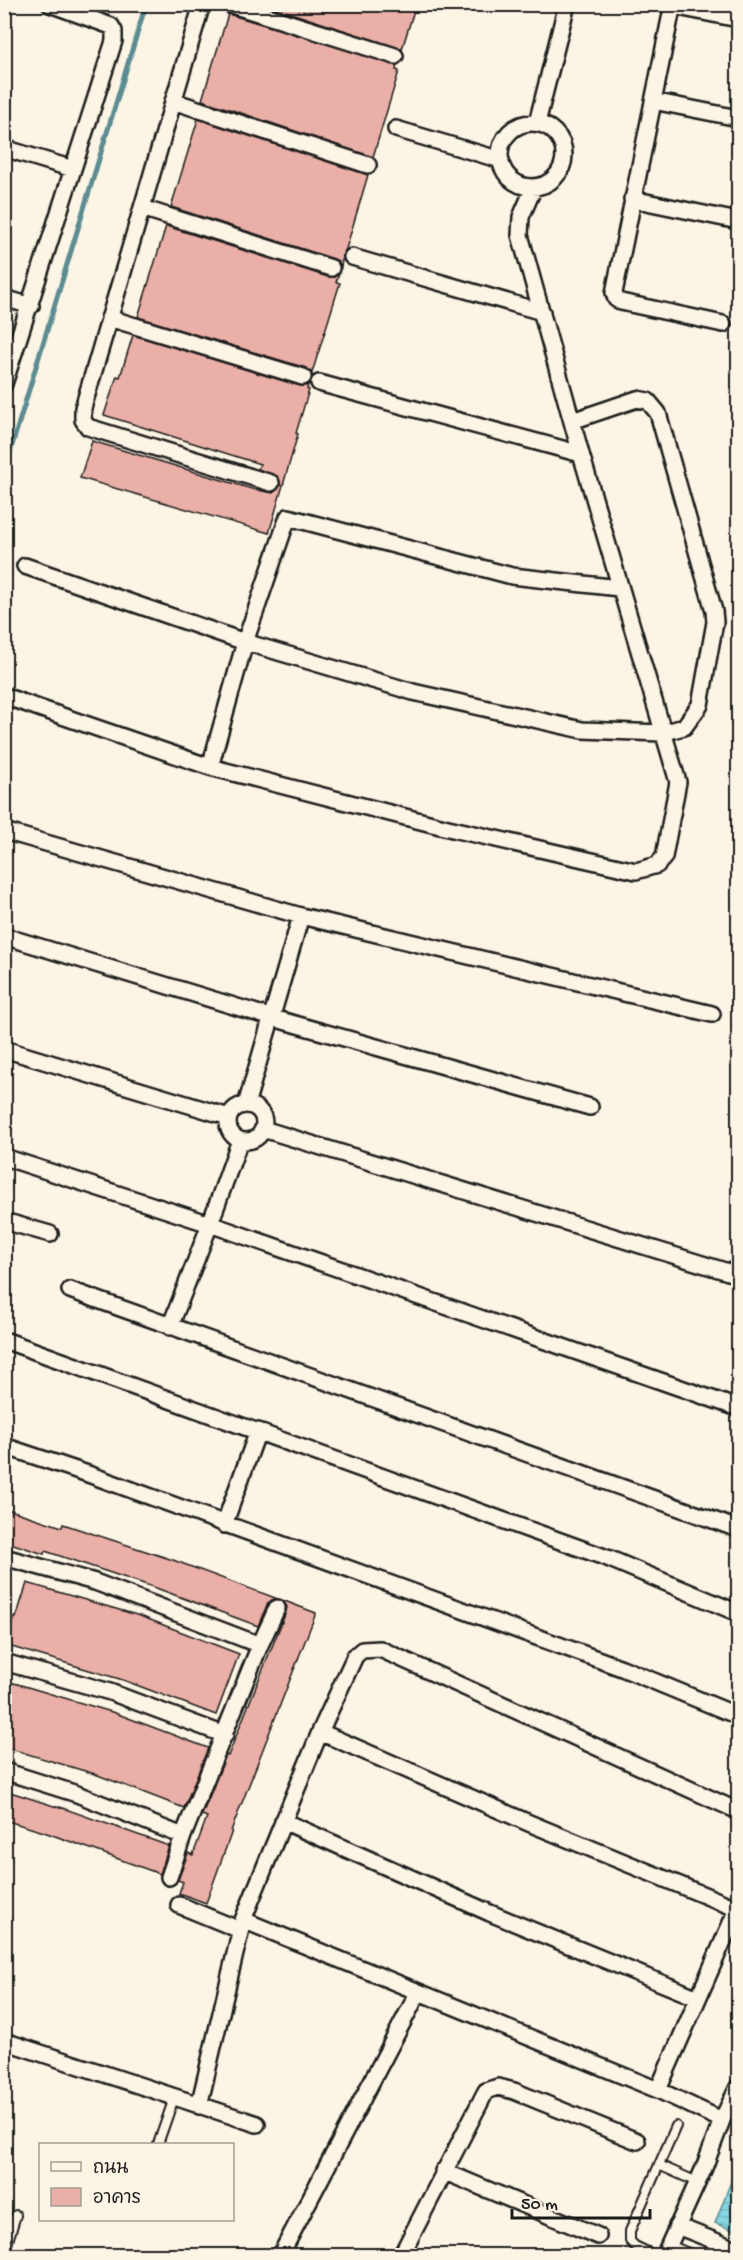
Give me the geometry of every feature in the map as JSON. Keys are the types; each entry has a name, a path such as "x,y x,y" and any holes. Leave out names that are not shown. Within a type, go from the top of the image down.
{"street":[{"path":"4,384 31,306 114,41 114,31 111,26 50,4"},
{"path":"202,4 83,408 83,420 88,427 271,483"},
{"path":"229,4 395,56"},
{"path":"537,123 567,4"},
{"path":"723,324 621,302 616,299 614,293 673,5 738,19"},
{"path":"173,101 368,165"},
{"path":"653,102 738,118"},
{"path":"537,123 547,127 562,141 564,162 554,180 545,185 534,187 516,183 503,169 501,160 504,141 518,126 537,123"},
{"path":"396,129 501,160"},
{"path":"4,148 73,169"},
{"path":"4,696 210,767 447,828 636,871 657,865 664,857 678,782 619,588 520,235 521,217 534,187"},
{"path":"633,199 738,221"},
{"path":"142,208 331,267"},
{"path":"352,256 542,312"},
{"path":"4,298 31,306"},
{"path":"110,318 303,376"},
{"path":"319,383 581,454"},
{"path":"25,566 245,642 413,692 582,730 662,733 684,727 700,705 715,622 714,610 658,413 648,401 637,399 572,421"},
{"path":"210,767 245,642 288,517 512,576 619,588"},
{"path":"4,831 301,916 712,1014"},
{"path":"246,1105 301,916"},
{"path":"4,936 273,1018 591,1107"},
{"path":"4,1049 229,1117"},
{"path":"246,1105 257,1108 263,1118 263,1129 258,1137 249,1141 240,1140 232,1134 228,1126 229,1117 236,1108 246,1105"},
{"path":"263,1129 738,1275"},
{"path":"170,1327 240,1140"},
{"path":"4,1157 210,1224 738,1408"},
{"path":"4,1221 50,1233"},
{"path":"70,1290 738,1529"},
{"path":"4,1340 610,1559 738,1613"},
{"path":"224,1525 258,1431"},
{"path":"4,1446 88,1474 622,1668 738,1716"},
{"path":"4,1557 95,1582 260,1645"},
{"path":"169,1877 183,1836 277,1608"},
{"path":"198,2106 242,1925 320,1732 356,1656 362,1650 380,1649 738,1811"},
{"path":"4,1662 110,1692 225,1735"},
{"path":"320,1732 530,1823 738,1908 658,2090"},
{"path":"4,1771 77,1794 183,1836"},
{"path":"283,1821 490,1912 698,1998"},
{"path":"179,1905 242,1925 452,2005 658,2090 722,2120"},
{"path":"280,2256 418,1993"},
{"path":"4,2041 258,2124"},
{"path":"401,2256 486,2091 498,2087 637,2141"},
{"path":"667,2250 738,2087"},
{"path":"443,2172 598,2236"},
{"path":"677,2226 738,2250"}],"lane":[{"path":"159,2143 174,2098"},
{"path":"656,2256 634,2246 630,2241 630,2231 676,2126"},
{"path":"659,2165 697,2182"},
{"path":"4,2254 16,2215"},
{"path":"667,2250 696,2256"}],"water":[{"path":"738,2163 738,2232 715,2223"}],"building":[{"path":"263,4 416,4 402,49"},
{"path":"228,14 397,65 396,70 399,71 373,157 202,100"},
{"path":"198,119 368,175 341,267 334,259 171,207"},
{"path":"166,226 328,277 339,274 336,282 340,283 312,373 306,368 138,317"},
{"path":"133,335 300,386 308,385 309,390 296,433 298,434 269,533 80,478 92,441 252,489 273,493 280,486 278,477 258,469 260,464 104,415 117,376 120,377"},
{"path":"4,1508 62,1527 63,1524 173,1560 278,1599 268,1603 258,1626 156,1588 45,1551 44,1554 4,1541"},
{"path":"27,1583 140,1616 239,1654 216,1715 123,1680 5,1645"},
{"path":"282,1600 316,1613 231,1831 206,1903 179,1893 183,1882 178,1880 188,1853 193,1855 207,1817 202,1815 286,1612 287,1607"},
{"path":"4,1680 115,1713 208,1748 184,1808 95,1774 4,1747"},
{"path":"4,1790 60,1807 169,1846 160,1874 4,1820"}],"waterway":[{"path":"4,472 146,4"}]}
